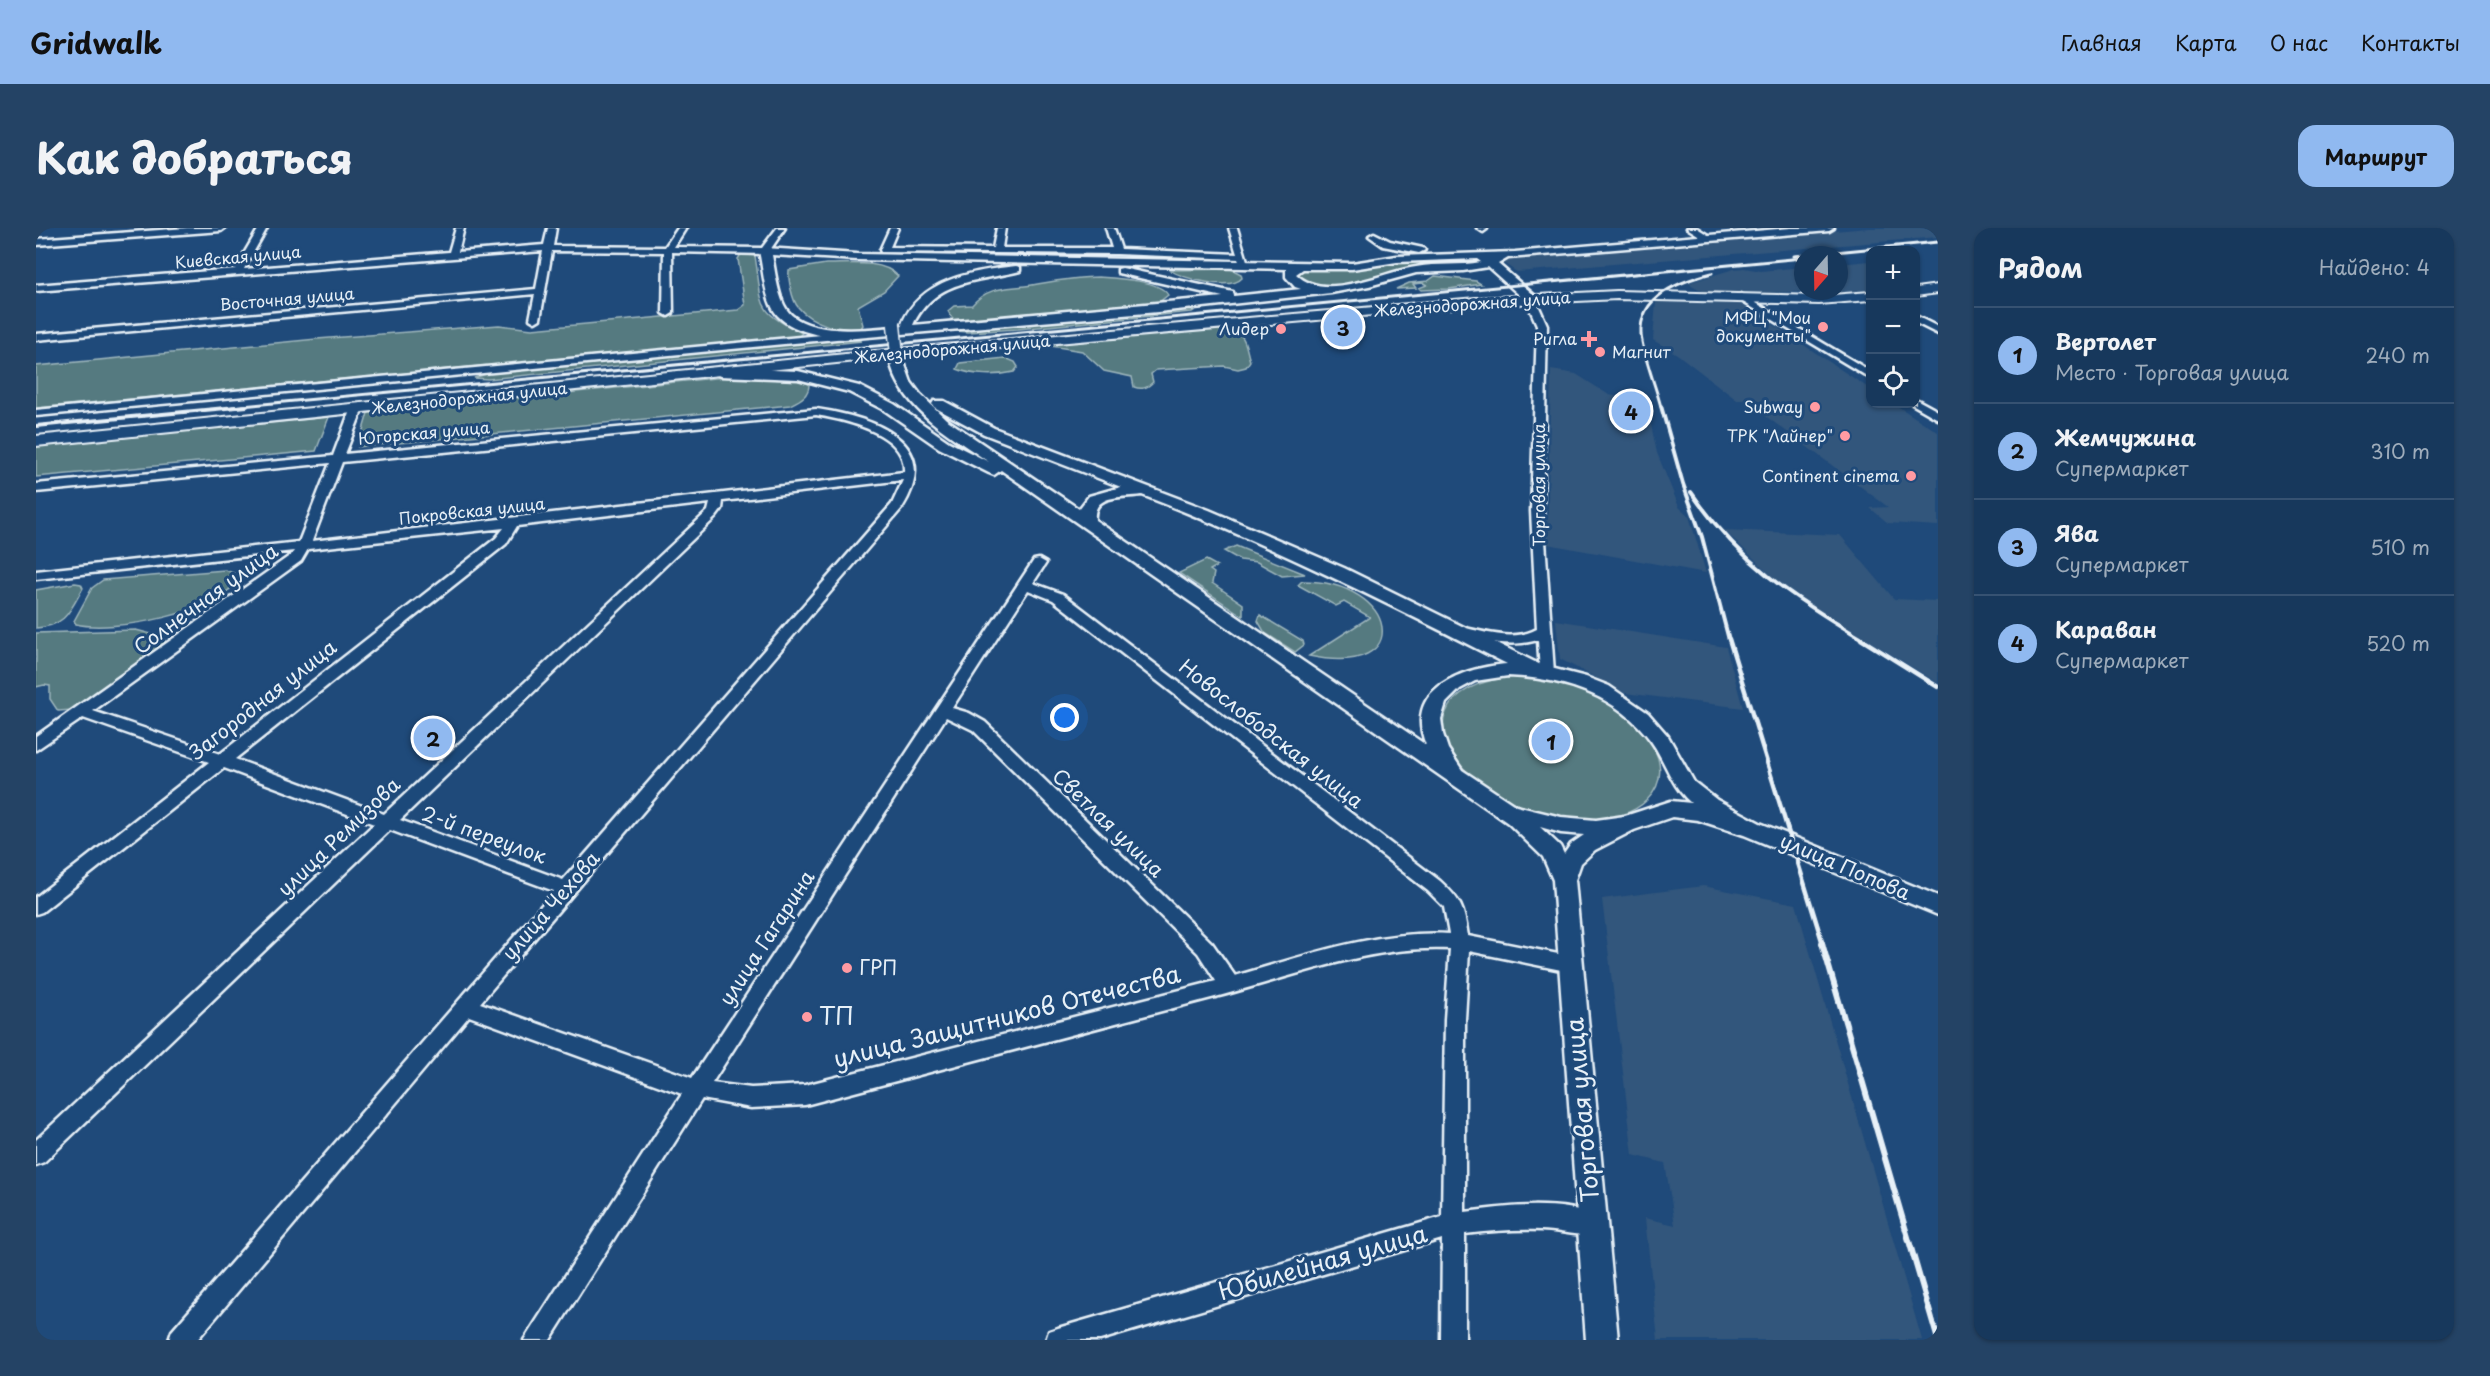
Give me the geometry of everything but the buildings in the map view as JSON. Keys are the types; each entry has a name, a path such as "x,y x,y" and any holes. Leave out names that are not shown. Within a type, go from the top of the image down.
{"main road":[{"path":"1920,291 1938,289"},
{"name":"Железнодорожная улица","path":"36,441 906,352 1530,298 1641,295 1829,300 1866,296"}],"street":[{"path":"36,242 221,228"},
{"path":"237,273 263,228"},
{"path":"453,254 460,228"},
{"path":"535,319 552,228"},
{"path":"669,313 668,250 682,228"},
{"path":"781,228 765,251 778,307 784,314 817,330 858,335"},
{"path":"894,228 884,250 1117,251 1301,266 1352,266 1452,256"},
{"path":"997,249 1001,228"},
{"path":"1110,228 1117,251"},
{"path":"1233,228 1243,261"},
{"path":"1691,228 1709,238"},
{"path":"1373,232 1380,241 1392,245 1452,256 1485,259 1829,228"},
{"path":"1373,232 1381,262"},
{"name":"Киевская улица","path":"36,288 548,248 765,251"},
{"path":"765,251 857,257 1243,261"},
{"path":"934,258 945,261 951,266 952,271 947,278"},
{"path":"1466,267 1485,259"},
{"path":"1485,259 1530,298"},
{"path":"1059,260 1002,265 947,278 915,295 897,316 905,365 932,399 956,415 1026,446 1148,491 1338,572 1542,672 1593,688 1622,704 1656,734 1686,786 1696,796 1752,829"},
{"path":"1301,266 1290,272 1295,282 1310,287 1334,289"},
{"path":"1265,297 1224,294 1111,270 1064,267 1015,269 977,276 954,283 923,300 912,313 908,324 904,383 924,408 1516,817 1545,843 1558,863 1564,880"},
{"path":"36,413 1265,297 1368,284 1412,271 1466,267 1485,269 1506,277"},
{"path":"1149,277 1175,286 1181,294 1173,303 1158,308"},
{"name":"Восточная улица","path":"36,337 540,291"},
{"path":"1741,297 1866,373"},
{"name":"Торговая улица","path":"1530,298 1542,325 1537,511 1545,630 1542,672"},
{"path":"1920,321 1938,331"},
{"path":"720,372 786,374 848,386 887,405 935,441 1042,490"},
{"path":"1920,405 1938,416"},
{"name":"Солнечная улица","path":"36,744 291,562 304,546 357,408"},
{"name":"Югорская улица","path":"36,488 816,412 864,423 887,435 906,451 912,472"},
{"name":"Покровская улица","path":"36,575 717,499 912,472"},
{"name":"улица Чехова","path":"182,1340 566,888 898,505 909,487 912,472"},
{"path":"1087,522 1085,515 1087,508 1103,495 1124,491 1148,491"},
{"name":"улица Ремизова","path":"36,1155 712,514 716,509 717,499"},
{"name":"Загородная улица","path":"36,907 501,541 510,530 511,523"},
{"name":"улица Гагарина","path":"536,1340 942,710 1040,563"},
{"name":"Новослободская улица","path":"1026,585 1059,597 1434,886 1451,902 1455,910 1460,943 1455,1020 1456,1224 1453,1340"},
{"path":"1454,629 1511,639 1534,637 1545,630"},
{"path":"1467,784 1446,762 1434,739 1431,718 1438,698 1455,683 1480,673 1511,670 1542,672"},
{"name":"Светлая улица","path":"942,710 964,717 979,726 1205,948 1230,986"},
{"name":"2-й переулок","path":"81,712 220,760 566,888"},
{"path":"1648,815 1658,808 1670,790 1672,768 1669,757"},
{"path":"1494,802 1527,816 1561,825 1596,828 1626,824"},
{"path":"1564,880 1567,865 1576,851 1648,815 1671,809 1687,810 1714,816 1752,829"},
{"name":"улица Попова","path":"1752,829 1938,906"},
{"name":"Торговая улица","path":"1564,880 1602,1340"},
{"name":"улица Защитников Отечества","path":"465,1006 696,1090 762,1100 805,1095 1230,986 1361,949 1414,942 1460,943 1571,964"},
{"name":"Юбилейная улица","path":"1058,1340 1456,1224 1542,1217 1568,1219 1593,1225"}],"shaded area":[{"path":"1869,228 1938,228 1938,237 1830,246 1794,246 1794,249 1517,272 1503,263 1510,258"},
{"path":"1866,261 1866,290 1848,291 1848,263"},
{"path":"1794,268 1794,292 1704,292 1688,283 1734,269 1761,271"},
{"path":"1656,302 1742,304 1866,386 1866,408 1900,408 1938,432 1938,526 1888,523 1870,508 1888,507 1744,400 1737,400 1677,354 1653,340"},
{"path":"1551,370 1576,374 1609,395 1646,402 1657,453 1679,507 1689,516 1706,573 1547,544"},
{"path":"1724,530 1840,535 1894,599 1938,601 1938,683 1819,610 1775,579"},
{"path":"1556,620 1726,647 1743,708 1625,693 1560,659"},
{"path":"1703,886 1796,904 1922,1340 1658,1340 1645,1218 1675,1225 1665,1163 1633,1155 1602,899"}],"green space":[{"path":"741,254 755,256 761,296 768,312 802,333 799,336 36,408 36,366 317,339 499,325 532,329 738,310 745,305 738,259"},
{"path":"1475,258 1482,262 1413,268 1362,282 1328,287 1312,286 1295,274 1302,268"},
{"path":"826,264 874,265 883,267 898,276 884,291 858,306 863,325 861,328 836,328 818,322 803,312 796,304 790,284 789,270"},
{"path":"1231,269 1241,274 1242,278 1228,284 1196,280 1170,270"},
{"path":"1435,276 1476,281 1481,284 1421,290 1419,288 1427,285 1423,283 1413,284 1416,288 1396,289 1409,283 1428,281"},
{"path":"1099,277 1147,283 1163,290 1168,295 1159,302 958,321 953,320 948,311 954,306 972,305 985,294 1000,289 1073,278"},
{"path":"1191,308 1195,310 1018,329 957,331 959,328"},
{"path":"1224,328 1237,333 1244,340 1250,361 1246,367 1156,370 1151,374 1153,382 1142,388 1134,387 1132,377 1104,371 1082,351 1045,345"},
{"path":"846,339 862,341 488,379 474,378 489,373"},
{"path":"1005,358 1015,362 1018,367 1014,372 985,375 957,369 960,363"},
{"path":"725,377 795,379 809,384 809,388 803,397 790,405 358,447 368,413"},
{"path":"329,417 316,451 36,477 36,446"},
{"path":"1236,546 1305,574 1282,576 1257,562 1240,560 1224,551"},
{"path":"1206,560 1217,566 1210,570 1214,573 1212,583 1243,604 1243,616 1179,573"},
{"path":"225,570 236,574 239,579 227,591 210,602 188,611 164,618 114,626 76,624 74,621 92,588 103,580"},
{"path":"1302,581 1334,585 1359,596 1375,611 1382,627 1380,642 1367,654 1344,659 1309,656 1370,617 1344,602 1336,606 1298,585"},
{"path":"81,584 83,588 66,616 54,624 36,628 36,590"},
{"path":"1260,615 1303,641 1304,645 1295,652 1265,633 1258,621"},
{"path":"136,630 162,637 165,641 163,646 73,710 58,711 50,699 50,686 36,687 36,633"},
{"path":"1515,677 1556,683 1578,690 1599,698 1636,723 1649,739 1659,764 1657,785 1647,800 1634,809 1612,817 1573,818 1544,813 1516,804 1478,781 1459,763 1447,745 1443,728 1446,713 1455,699 1470,688 1490,681"}],"railway":[{"path":"1848,251 1938,242"},
{"path":"232,407 1794,259"},
{"path":"1661,407 1642,343 1642,321 1654,300 1664,292 1688,280 1712,273"},
{"path":"36,426 247,406"},
{"path":"1661,406 1683,484 1702,537 1729,640"},
{"path":"1691,492 1748,559 1813,609 1864,640"},
{"path":"1729,639 1823,944"},
{"path":"1861,639 1938,687"},
{"path":"1822,943 1938,1340"}],"place":[{"name":"Ява","path":"1343,327"},
{"name":"МФЦ \"Мои документы\"","path":"1823,327"},
{"name":"Лидер","path":"1281,329"},
{"name":"Ригла","path":"1589,339"},
{"name":"Магнит","path":"1600,352"},
{"name":"Subway","path":"1815,407"},
{"name":"Караван","path":"1631,411"},
{"name":"ТРК \"Лайнер\"","path":"1845,436"},
{"name":"Continent cinema","path":"1911,476"},
{"name":"Жемчужина","path":"433,738"},
{"name":"Вертолет","path":"1551,741"},
{"name":"ГРП","path":"847,968"},
{"name":"ТП","path":"807,1017"}]}
